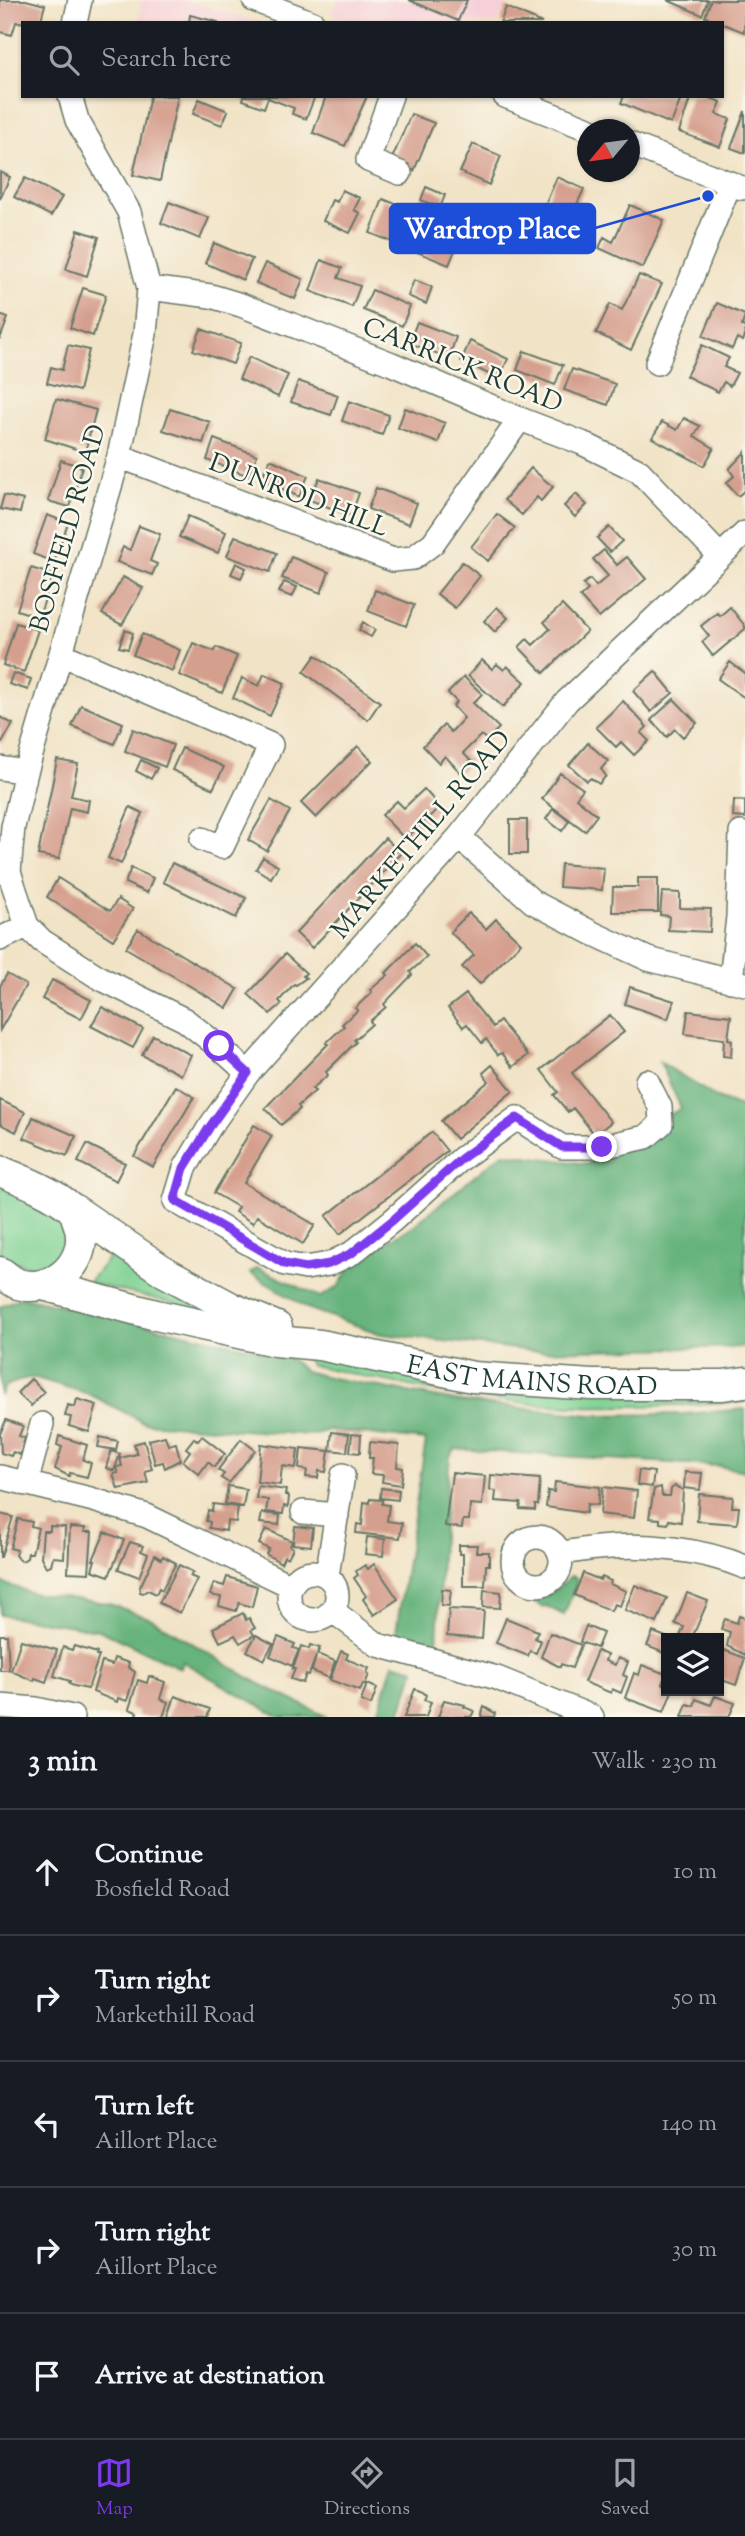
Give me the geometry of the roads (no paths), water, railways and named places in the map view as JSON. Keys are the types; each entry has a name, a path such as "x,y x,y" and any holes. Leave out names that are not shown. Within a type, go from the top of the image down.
{"main road":[{"name":"EAST MAINS ROAD","path":"0,1171 26,1181 73,1209 176,1278 232,1308 320,1345"},
{"path":"14,1283 66,1273 79,1256 82,1241 73,1209"},
{"name":"EAST MAINS ROAD","path":"14,1283 275,1341 320,1345 474,1377 592,1385 745,1382"}],"street":[{"path":"75,21 80,0"},
{"path":"254,0 308,21"},
{"name":"BOSFIELD ROAD","path":"27,926 9,872 13,827 26,772 119,456 145,334 149,288 129,212 77,120 71,98"},
{"path":"390,98 368,160 400,173"},
{"path":"510,98 577,124"},
{"path":"640,148 738,186 657,363"},
{"name":"CARRICK ROAD","path":"149,288 211,296 241,305 582,443 639,471 720,556"},
{"name":"DUNROD HILL","path":"119,456 393,560 413,558 433,543 520,419"},
{"name":"MARKETHILL ROAD","path":"647,1081 660,1107 661,1125 646,1137 602,1147 562,1147 517,1118 461,1159 352,1253 329,1264 306,1268 285,1264 175,1200 184,1168 248,1073 458,837 567,701 745,533"},
{"path":"61,654 271,745 222,848 202,839"},
{"path":"0,768 26,772"},
{"path":"458,837 533,902 648,959 738,982 741,833"},
{"path":"0,939 27,926 65,958 185,1020 248,1073"},
{"path":"26,1484 42,1424"},
{"path":"327,1576 343,1475"},
{"path":"0,1477 147,1516 291,1586"},
{"path":"303,1512 337,1515"},
{"path":"560,1553 618,1547 668,1549 718,1558 745,1567"},
{"path":"307,1572 327,1576 334,1582 337,1592 333,1611 324,1618 312,1621 301,1617 292,1609 289,1597 291,1586 307,1572"},
{"path":"333,1611 377,1645 497,1678 592,1717"},
{"path":"0,1706 36,1709 72,1717"}],"place":[{"name":"Wardrop Place","path":"708,196"}]}
